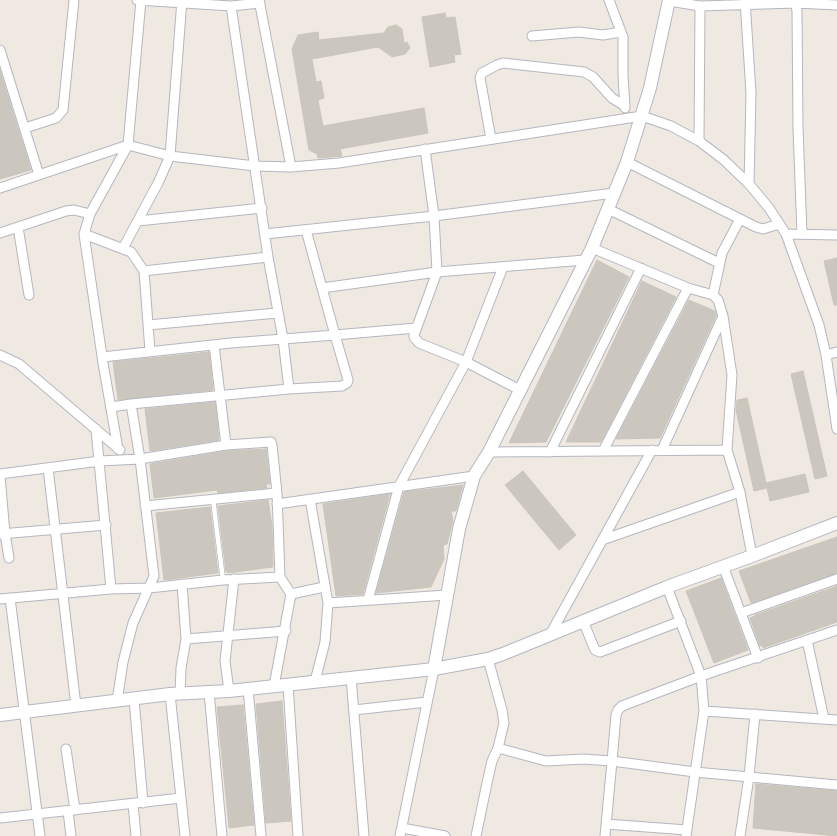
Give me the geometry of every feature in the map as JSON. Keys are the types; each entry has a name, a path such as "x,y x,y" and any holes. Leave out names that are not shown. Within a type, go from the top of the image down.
{"main road":[{"path":"434,669 459,529 474,476 489,452 592,248 608,209 627,162 642,116 669,0"},
{"path":"0,715 175,694 229,691 434,669 488,659 667,587 837,523"}],"street":[{"path":"25,128 56,118 63,110 74,0"},
{"path":"136,0 182,1 231,6 260,2 290,167"},
{"path":"118,449 84,234 90,214 128,145 141,0"},
{"path":"609,0 624,46 623,75 626,118"},
{"path":"669,0 700,6 746,2 796,1 837,5"},
{"path":"123,248 158,183 170,156 182,1"},
{"path":"796,1 802,234"},
{"path":"746,2 751,92 749,184"},
{"path":"231,6 268,257 283,339 289,389"},
{"path":"700,6 700,141"},
{"path":"532,36 579,32 603,35 621,32"},
{"path":"0,50 39,175"},
{"path":"491,139 480,78 482,73 503,63 584,72 593,77 612,98 625,106"},
{"path":"0,188 128,145 170,156 255,166 290,167 339,163 425,148 642,116 671,126 700,141 724,160 749,184 769,208 786,234 813,307 826,355 837,429"},
{"path":"425,148 434,216 437,272 414,337 420,343 466,362 520,390"},
{"path":"627,162 756,228 763,229 779,224"},
{"path":"265,234 434,216 614,193"},
{"path":"138,221 262,208"},
{"path":"608,209 719,263"},
{"path":"0,233 66,211 74,210 90,214"},
{"path":"713,295 722,253 740,219"},
{"path":"18,226 29,295"},
{"path":"111,407 289,389 342,386 347,383 347,376 306,230"},
{"path":"84,234 131,252 144,271 150,351"},
{"path":"786,234 837,235"},
{"path":"592,248 688,288 713,295 718,300 723,316 732,375 727,450 740,492 752,556"},
{"path":"144,271 268,257"},
{"path":"322,288 437,272 585,260"},
{"path":"368,600 399,486 466,362 503,267"},
{"path":"550,452 641,268"},
{"path":"604,451 688,288"},
{"path":"148,325 277,313"},
{"path":"662,450 723,316"},
{"path":"102,357 214,345 416,328"},
{"path":"214,345 226,446"},
{"path":"826,355 837,352"},
{"path":"0,355 19,364 96,429 128,460"},
{"path":"116,701 133,623 153,580 154,570 131,404"},
{"path":"96,429 106,525 110,589"},
{"path":"10,558 2,534 0,475 100,461 140,459 226,446 270,442 272,445 277,492 280,577 291,594 286,631 274,686"},
{"path":"551,633 652,450"},
{"path":"489,452 727,450"},
{"path":"48,468 76,706"},
{"path":"277,504 474,476"},
{"path":"145,506 277,492"},
{"path":"602,540 740,492"},
{"path":"310,498 328,604 325,642 315,681"},
{"path":"2,534 106,525"},
{"path":"723,566 758,658"},
{"path":"0,599 110,589 149,588 234,579 280,577"},
{"path":"229,691 225,661 234,579"},
{"path":"740,612 837,579"},
{"path":"182,584 186,639 175,694 185,836"},
{"path":"291,594 324,587"},
{"path":"606,824 687,833 704,711 701,676 667,587"},
{"path":"328,604 447,594"},
{"path":"10,598 40,836"},
{"path":"583,621 595,650 600,652 681,621"},
{"path":"605,836 616,715 622,706 701,676 837,630"},
{"path":"186,639 286,631"},
{"path":"807,640 824,719"},
{"path":"476,836 492,761 498,748 504,723 488,659"},
{"path":"434,669 401,832 445,836"},
{"path":"351,677 364,836"},
{"path":"288,685 298,836"},
{"path":"248,688 261,836"},
{"path":"210,692 222,836"},
{"path":"134,699 143,803"},
{"path":"354,710 427,702"},
{"path":"704,711 837,720"},
{"path":"740,836 749,777 755,714"},
{"path":"498,748 546,761 583,759 612,761 695,772 837,785"},
{"path":"66,749 72,811 71,836"},
{"path":"0,818 181,798"},
{"path":"133,804 136,836"}],"lane":[{"path":"213,499 223,580"}],"building":[{"path":"445,13 446,18 455,17 461,54 454,55 455,62 430,67 422,17"},
{"path":"396,25 402,29 404,43 407,42 410,48 405,54 392,57 378,47 312,59 316,82 321,81 324,98 318,100 323,126 424,108 428,133 340,149 342,156 318,158 317,154 309,150 292,49 298,35 318,32 319,40 384,33 388,27"},
{"path":"0,71 31,170 0,179"},
{"path":"837,258 837,305 834,305 824,261"},
{"path":"597,260 629,277 546,442 509,443"},
{"path":"642,281 676,297 601,442 566,442"},
{"path":"689,300 715,311 716,316 660,438 616,439"},
{"path":"209,352 213,390 118,400 113,362"},
{"path":"803,371 827,476 815,479 791,374"},
{"path":"747,398 766,483 805,474 809,492 770,501 767,488 754,491 736,410 737,400"},
{"path":"215,402 219,440 150,451 145,409"},
{"path":"266,449 270,484 266,484 267,488 218,493 217,490 154,498 150,464 227,451"},
{"path":"523,471 576,535 559,550 505,485"},
{"path":"463,485 456,511 451,511 453,521 447,544 443,545 444,559 431,587 376,593 404,492"},
{"path":"390,494 363,594 336,596 323,504"},
{"path":"268,500 272,526 273,567 226,572 218,506"},
{"path":"210,507 218,573 164,580 156,513"},
{"path":"837,537 837,573 751,603 739,571"},
{"path":"721,578 748,650 714,663 686,591"},
{"path":"837,586 837,622 763,648 762,645 760,646 750,618"},
{"path":"282,701 291,821 266,823 256,704"},
{"path":"243,705 254,825 229,828 217,707"},
{"path":"756,784 837,791 837,836 753,828"}]}
